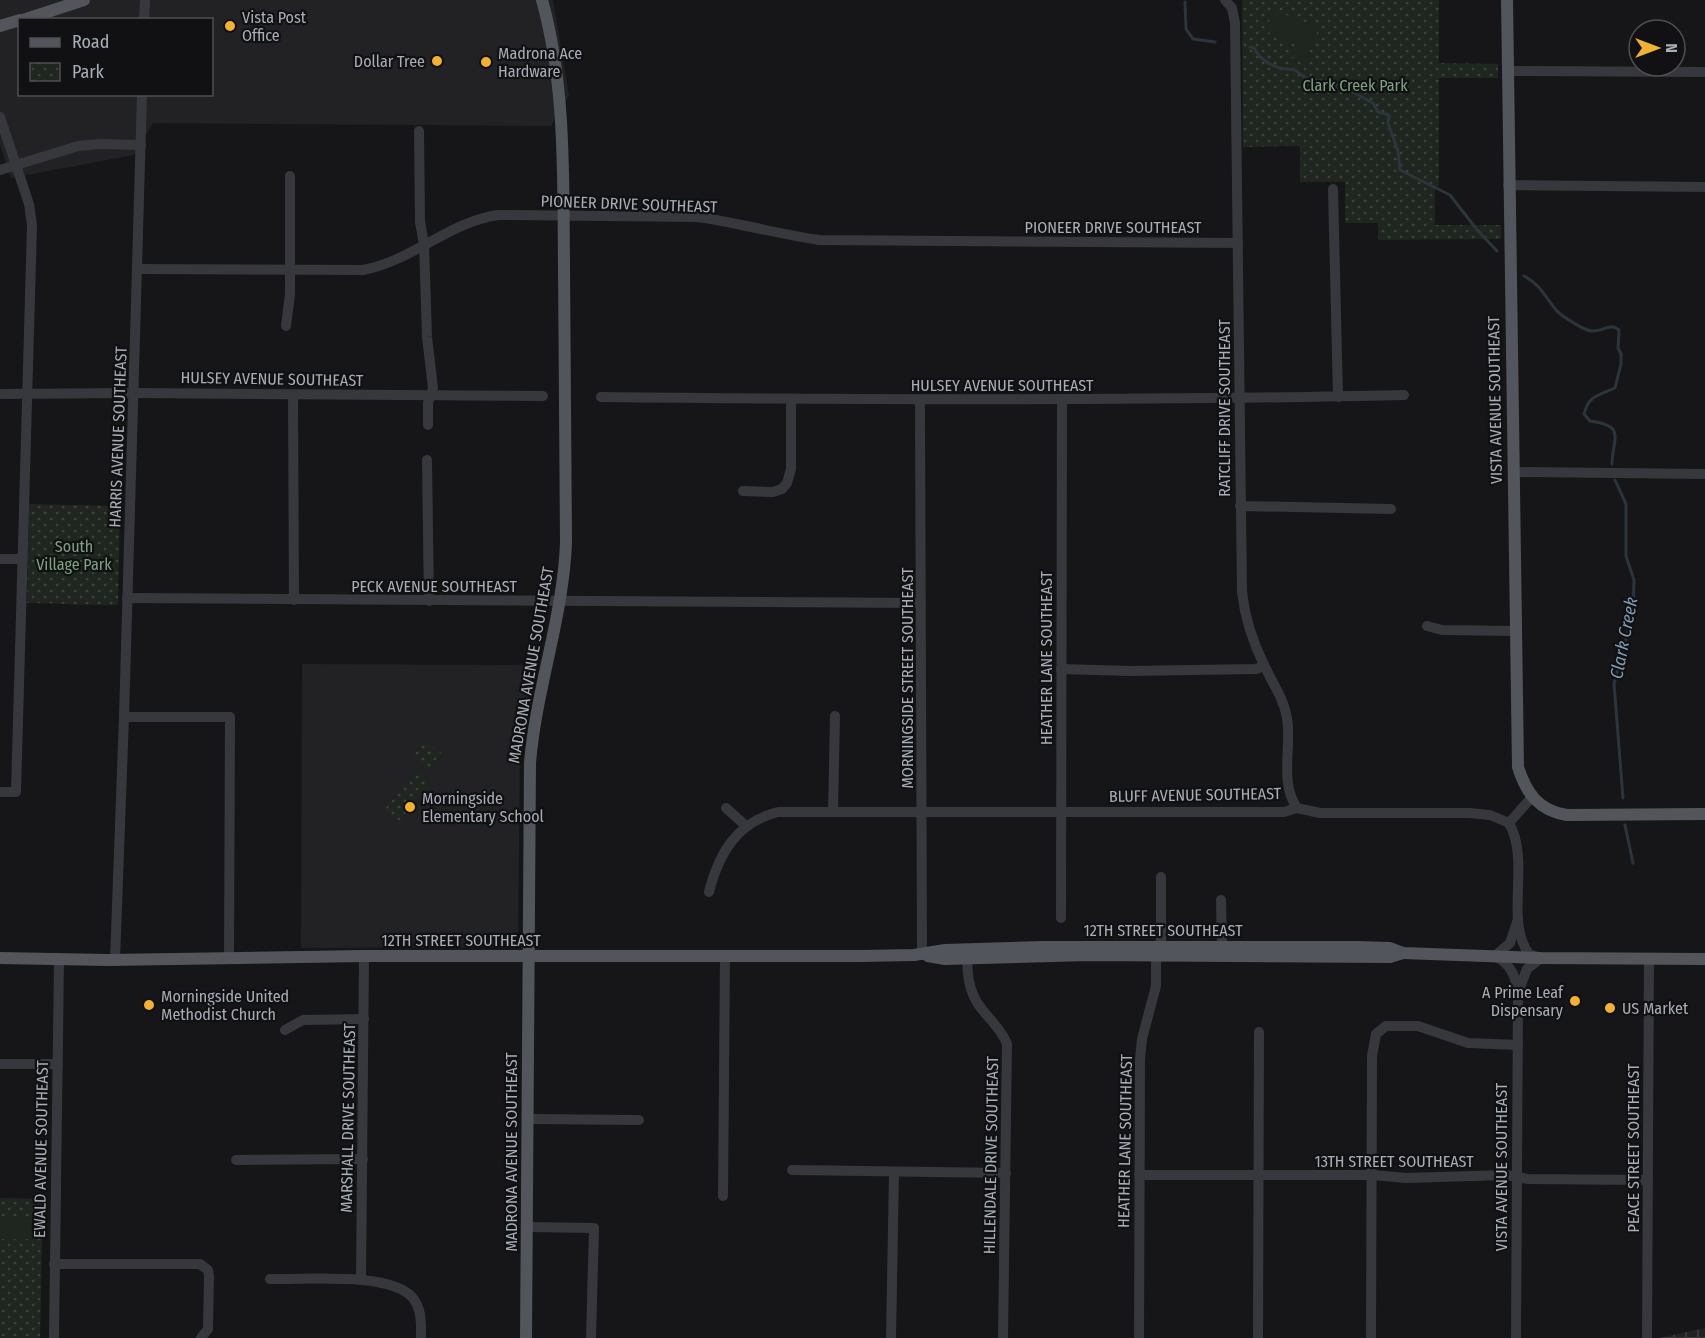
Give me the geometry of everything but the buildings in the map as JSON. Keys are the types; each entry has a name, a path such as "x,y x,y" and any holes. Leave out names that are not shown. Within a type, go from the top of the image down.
{"main road":[{"path":"27,18 84,0"},
{"name":"MADRONA AVENUE SOUTHEAST","path":"526,1338 531,748 560,601 566,543 564,216 557,75 542,0"},
{"name":"VISTA AVENUE SOUTHEAST","path":"1507,0 1518,767 1524,786 1532,797"},
{"path":"0,26 18,21"},
{"path":"1532,797 1547,810 1567,814 1705,814"},
{"name":"12TH STREET SOUTHEAST","path":"1159,951 1222,947 1390,948 1403,953"},
{"name":"12TH STREET SOUTHEAST","path":"0,958 115,960 364,956 922,955 945,959 967,953 1159,951 1390,957 1403,953 1705,959"}],"street":[{"path":"144,18 145,0"},
{"name":"RATCLIFF DRIVE SOUTHEAST","path":"1225,0 1232,8 1235,24 1240,506 1244,607 1250,633 1285,707 1288,731 1287,782 1297,808"},
{"path":"1508,70 1705,72"},
{"name":"HARRIS AVENUE SOUTHEAST","path":"115,960 142,96"},
{"path":"0,117 29,204 32,225 16,792 0,792"},
{"path":"419,131 420,222 424,244 427,337 432,371 428,425"},
{"path":"0,170 78,146 141,145"},
{"path":"286,326 290,294 290,176"},
{"path":"1508,185 1705,186"},
{"path":"1334,189 1338,397"},
{"name":"PIONEER DRIVE SOUTHEAST","path":"138,269 363,270 402,258 447,232 483,217 498,215 698,217 819,240 1238,243"},
{"name":"HULSEY AVENUE SOUTHEAST","path":"0,394 543,396"},
{"path":"293,395 294,600"},
{"name":"HULSEY AVENUE SOUTHEAST","path":"601,397 920,401 1404,396"},
{"name":"HEATHER LANE SOUTHEAST","path":"1061,918 1062,399"},
{"path":"744,491 773,492 782,489 787,483 791,469 791,400"},
{"name":"MORNINGSIDE STREET SOUTHEAST","path":"920,401 922,955"},
{"path":"427,460 429,601"},
{"path":"1513,472 1705,474"},
{"path":"1240,506 1391,509"},
{"path":"0,559 23,559"},
{"name":"PECK AVENUE SOUTHEAST","path":"127,598 921,603"},
{"path":"1426,626 1442,630 1515,631"},
{"path":"1060,669 1129,671 1256,669 1264,666"},
{"path":"833,812 835,716"},
{"path":"124,717 230,717 229,958"},
{"path":"1518,997 1527,969 1539,957 1528,954 1523,945 1518,919 1519,854 1517,839 1509,823 1532,797"},
{"path":"726,808 745,825"},
{"name":"BLUFF AVENUE SOUTHEAST","path":"709,892 714,872 723,852 745,825 766,814 778,812 1284,812 1297,808 1320,813 1469,813 1490,815 1509,823"},
{"name":"HEATHER LANE SOUTHEAST","path":"1139,1338 1140,1059 1142,1039 1156,986 1161,878"},
{"path":"1221,900 1222,947"},
{"path":"1518,919 1512,939 1504,950 1495,956 1506,962 1513,971 1518,997"},
{"name":"HILLENDALE DRIVE SOUTHEAST","path":"967,953 967,973 973,995 1004,1036 1007,1044 1003,1338"},
{"name":"MARSHALL DRIVE SOUTHEAST","path":"361,1280 364,956"},
{"path":"723,1196 725,956"},
{"name":"PEACE STREET SOUTHEAST","path":"1647,1338 1649,958"},
{"name":"EWALD AVENUE SOUTHEAST","path":"54,1338 59,960"},
{"name":"VISTA AVENUE SOUTHEAST","path":"1516,1338 1518,997"},
{"path":"285,1030 303,1020 364,1019"},
{"path":"1371,1338 1372,1056 1376,1034 1386,1026 1418,1026 1468,1043 1518,1044"},
{"path":"1258,1338 1260,1032"},
{"path":"0,1064 58,1064"},
{"path":"529,1119 639,1120"},
{"path":"236,1160 363,1159"},
{"path":"792,1170 1006,1173"},
{"path":"891,1338 894,1172"},
{"name":"13TH STREET SOUTHEAST","path":"1139,1175 1372,1175 1406,1178 1506,1175 1528,1179 1648,1180"},
{"path":"528,1227 594,1228 591,1338"},
{"path":"54,1264 200,1264 209,1276 207,1329 201,1338"},
{"path":"270,1280 361,1280 377,1281 400,1288 414,1299 420,1313 421,1338"}],"shaded area":[{"path":"0,0 553,0 569,95 551,126 153,123 134,155 11,178 0,145"},
{"name":"Morningside Elementary School","path":"302,664 538,665 520,756 518,938 515,945 507,947 301,948"},
{"path":"1705,1328 1705,1338 1659,1338"}],"green space":[{"name":"Clark Creek Park","path":"1242,0 1439,0 1439,63 1498,64 1498,78 1439,78 1439,186 1435,187 1435,225 1501,225 1501,239 1378,240 1378,223 1345,223 1345,182 1300,182 1300,146 1243,147"},
{"path":"1274,10 1319,28 1305,62 1290,56 1295,44 1265,31"},
{"name":"South Village Park","path":"29,504 120,506 118,605 27,603"},
{"path":"425,740 441,753 429,769 413,756"},
{"path":"419,773 431,785 419,797 407,783"},
{"path":"405,785 417,798 399,821 384,810"},
{"path":"0,1198 43,1199 40,1338 0,1338"},
{"path":"0,1218 41,1219 40,1239 0,1239"}],"waterway":[{"name":"Clark Creek","path":"1185,2 1186,29 1193,39 1215,42"},
{"name":"Clark Creek","path":"1250,47 1254,48 1259,56 1268,63 1279,68 1295,70 1307,79 1332,82 1373,103 1378,112 1389,115 1388,123 1398,151 1400,170 1450,195 1497,251"},
{"name":"Clark Creek","path":"1524,276 1538,287 1558,312 1580,327 1592,331 1609,327 1619,330 1618,348 1621,354 1621,364 1615,388 1592,399 1584,414 1590,421 1613,429 1615,439 1612,464"},
{"name":"Clark Creek","path":"1615,480 1626,504 1626,556 1634,580 1633,611 1614,684 1623,798"},
{"name":"Clark Creek","path":"1625,825 1633,863"}],"place":[{"name":"Vista Post Office","path":"230,26"},
{"name":"Dollar Tree","path":"437,61"},
{"name":"Madrona Ace Hardware","path":"486,62"},
{"name":"Morningside Elementary School","path":"410,807"},
{"name":"A Prime Leaf Dispensary","path":"1575,1001"},
{"name":"Morningside United Methodist Church","path":"149,1005"},
{"name":"US Market","path":"1610,1008"}]}
